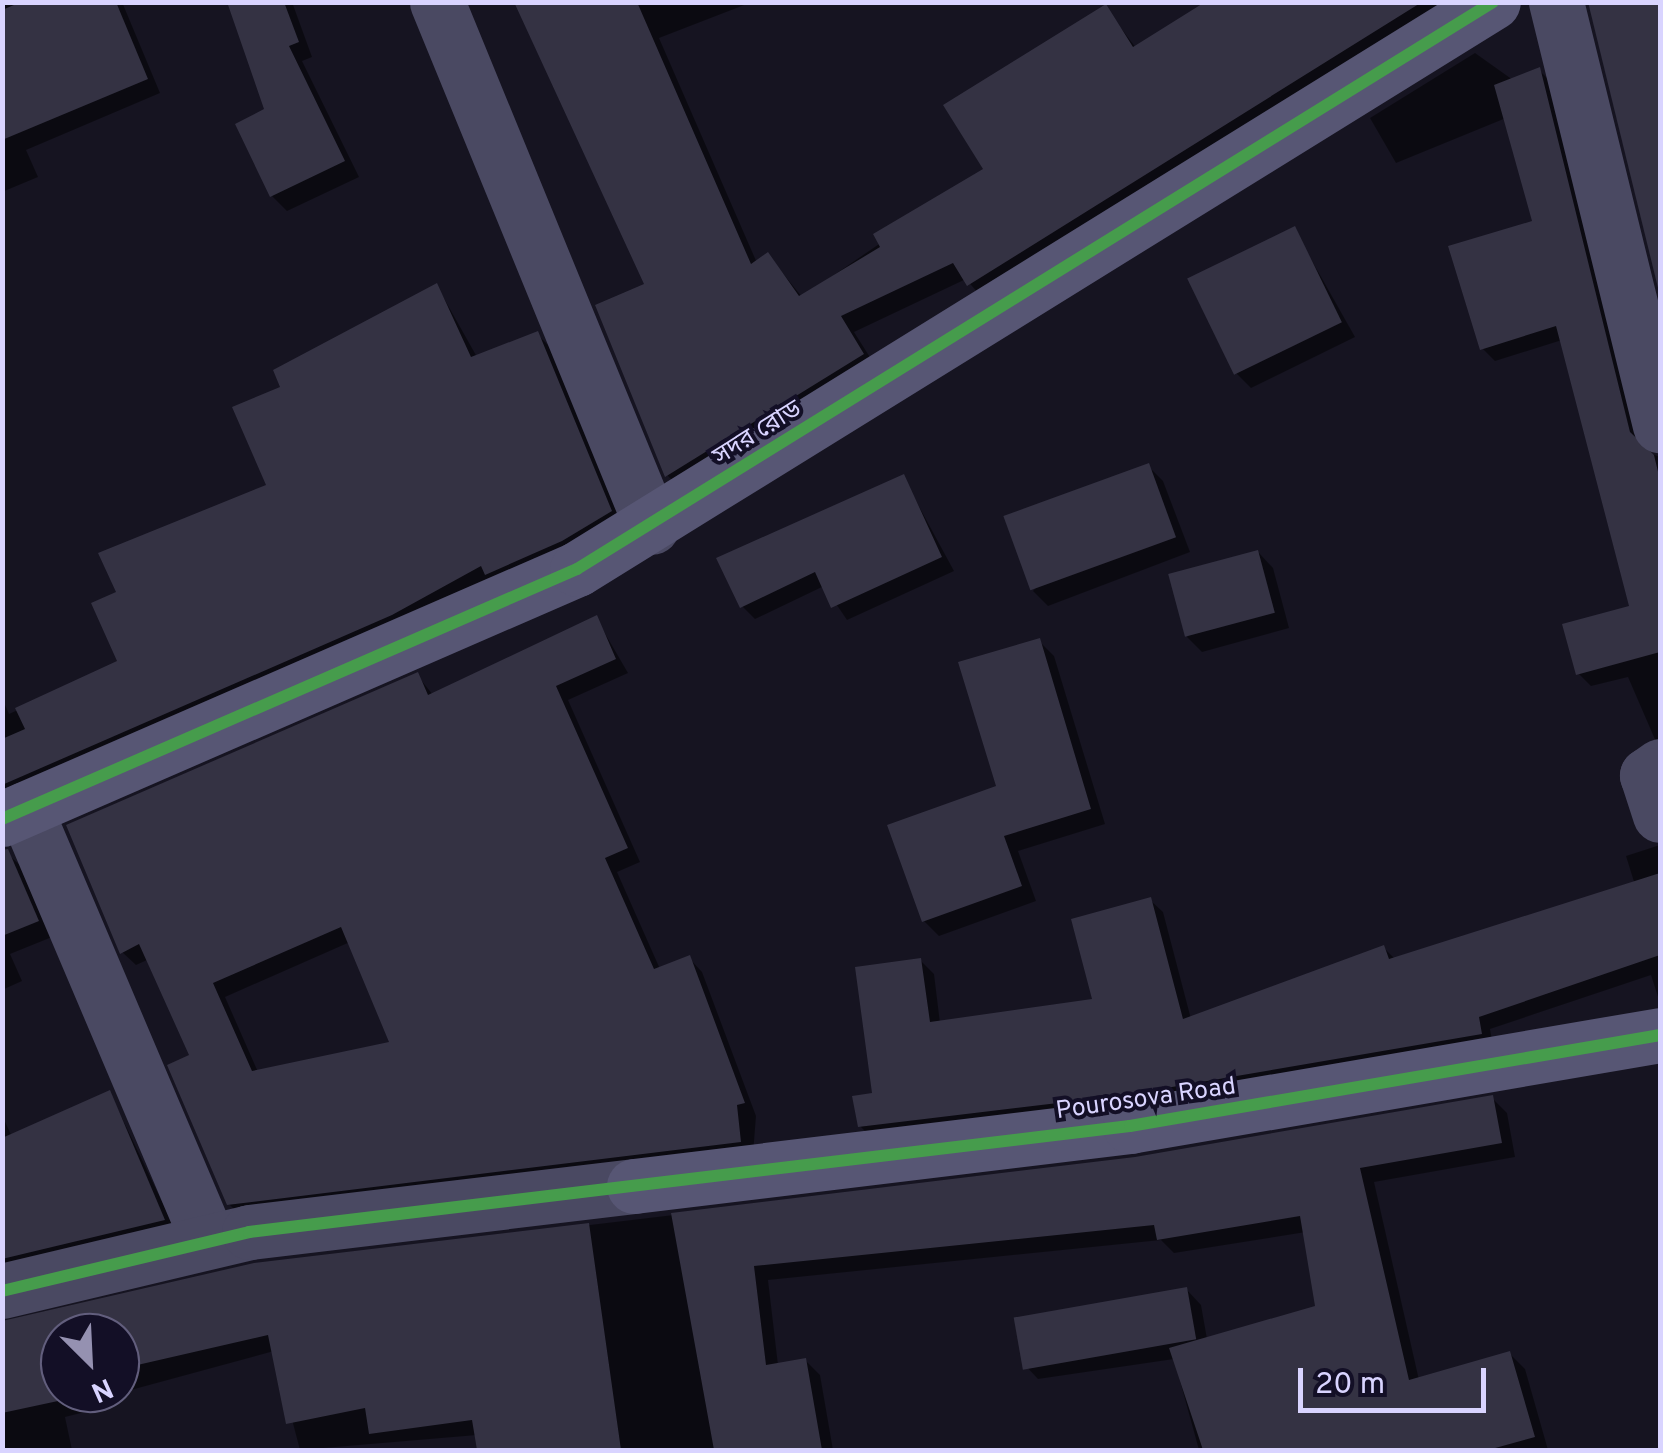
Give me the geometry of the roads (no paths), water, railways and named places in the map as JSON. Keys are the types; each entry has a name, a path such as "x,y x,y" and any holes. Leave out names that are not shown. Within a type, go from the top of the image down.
{"street":[{"path":"437,2 652,527"},
{"name":"সদর রোড","path":"14,814 652,527 1493,2"},
{"path":"1556,2 1660,425"},
{"path":"1660,766 1647,775 1660,815"},
{"path":"2,1290 208,1241 14,814"},
{"name":"Pourosova Road","path":"208,1241 1130,1126 1660,1035"}]}
